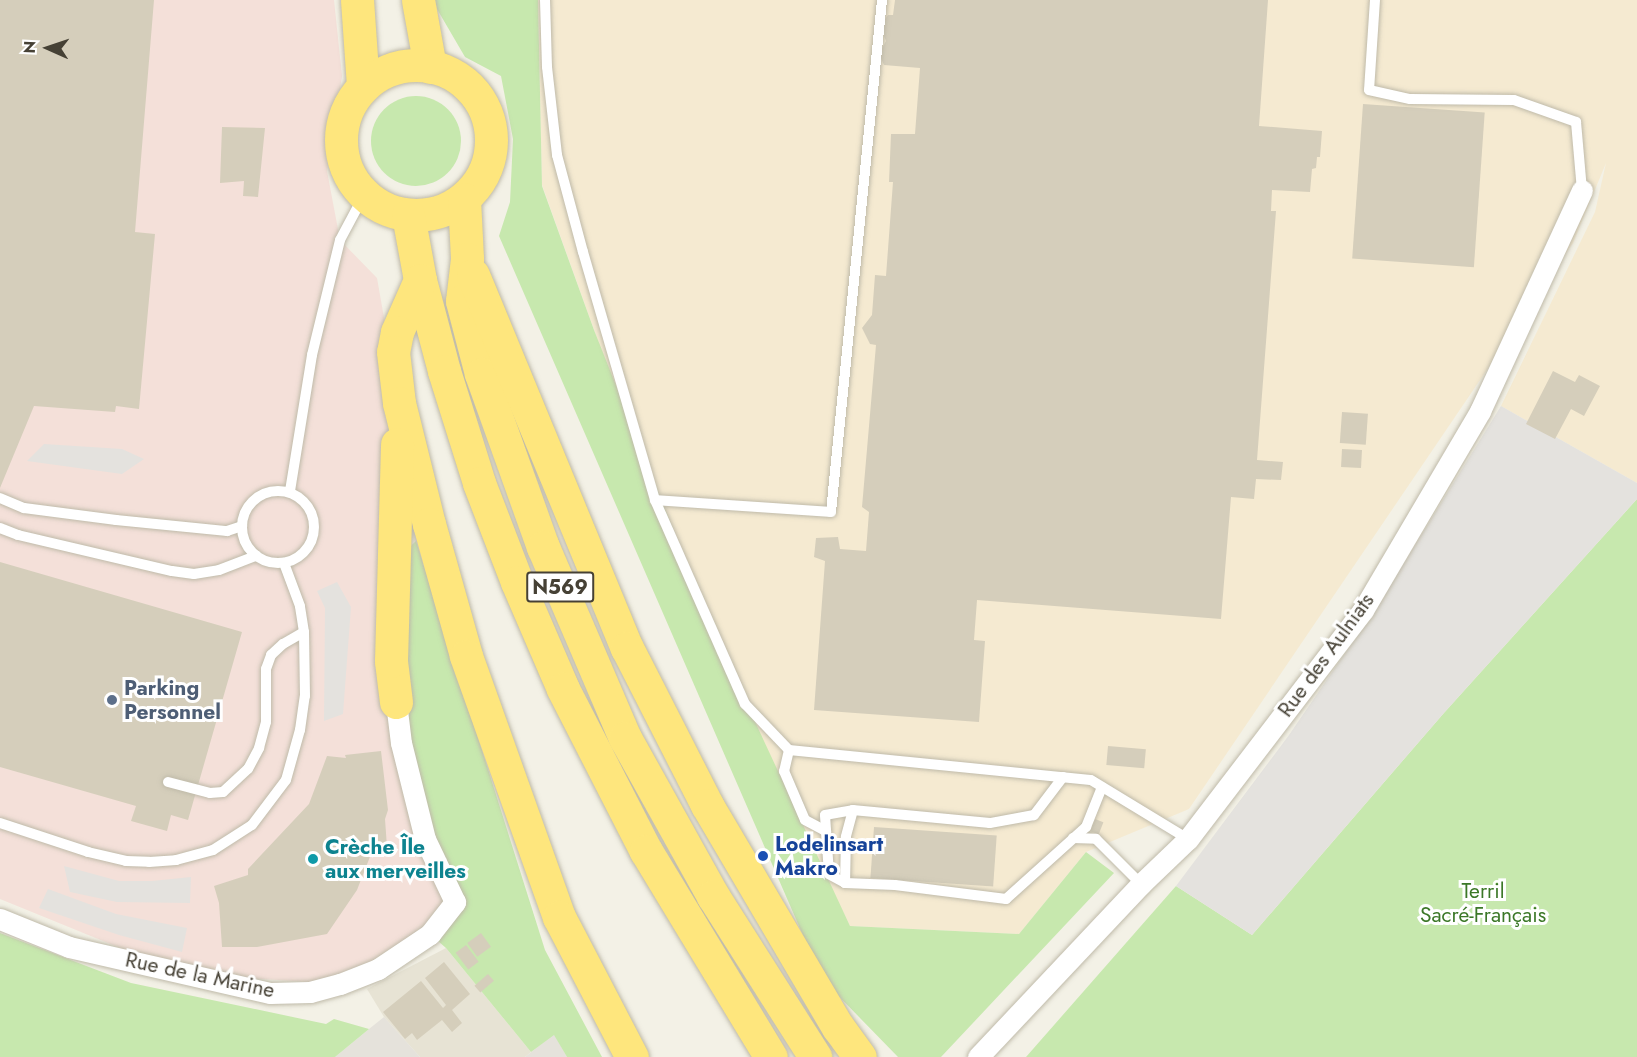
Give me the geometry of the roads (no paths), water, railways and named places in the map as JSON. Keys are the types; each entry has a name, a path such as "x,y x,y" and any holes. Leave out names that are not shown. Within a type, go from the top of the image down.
{"highway":[{"path":"357,0 363,85"},
{"path":"418,0 430,67"},
{"path":"407,67 430,67 462,81 478,97 490,129 491,148 487,166 464,199 448,209 408,216 391,212 364,195 348,169 341,136 351,101 373,76 407,67"},
{"path":"464,199 467,259 627,648 713,815 838,1027 860,1057"},
{"path":"408,216 420,280 397,332 393,352 399,403 427,516 466,656 559,917 632,1057"},
{"name":"N569","path":"467,259 462,301 481,374 543,547 625,738 713,896 815,1057"},
{"name":"N569","path":"420,280 444,371 479,483 517,582 586,738 646,851 771,1057"},
{"path":"396,702 391,661 399,403"},
{"path":"394,536 404,516 416,512 427,516"}],"street":[{"name":"Rue des Aulniats","path":"978,1057 1141,884 1188,839 1363,610 1480,411 1582,190"},
{"name":"Rue de la Marine","path":"0,919 69,947 270,993 310,992 340,984 378,969 430,934 455,902 425,839 401,743 396,702"}],"lane":[{"path":"545,0 547,67 557,155 655,500 745,704 789,750 1091,780 1188,839"},
{"path":"655,500 831,512 882,0"},
{"path":"1375,0 1369,90 1410,99 1514,100 1576,122 1582,190"},
{"path":"290,491 312,355 340,240 364,195"},
{"path":"277,489 290,491 300,496 308,505 314,515 315,529 308,548 294,560 274,564 256,556 248,547 242,526 250,503 258,496 277,489"},
{"path":"0,498 24,508 116,520 227,531 242,526"},
{"path":"0,528 18,535 172,571 194,574 219,570 256,556"},
{"path":"0,823 51,841 126,861 176,860 213,850 252,825 271,804 286,780 294,758 304,696 304,632 300,606 284,563"},
{"path":"168,782 210,793 223,792 248,769 259,748 266,722 266,669 271,655 283,644 304,632"},
{"path":"789,750 784,771 805,820 826,831"},
{"path":"1064,777 1034,815 990,823 853,810 825,815 829,874 845,883 895,885 1006,899 1086,827 1102,787"},
{"path":"845,883 846,837 853,810"},
{"path":"1072,838 1096,838 1141,884"}],"place":[{"name":"Parking Personnel","path":"112,700"},
{"name":"Lodelinsart Makro","path":"763,856"},
{"name":"Crèche Île aux merveilles","path":"313,859"}],"park label":[{"name":"Terril Sacré-Français","path":"1483,903"}]}
